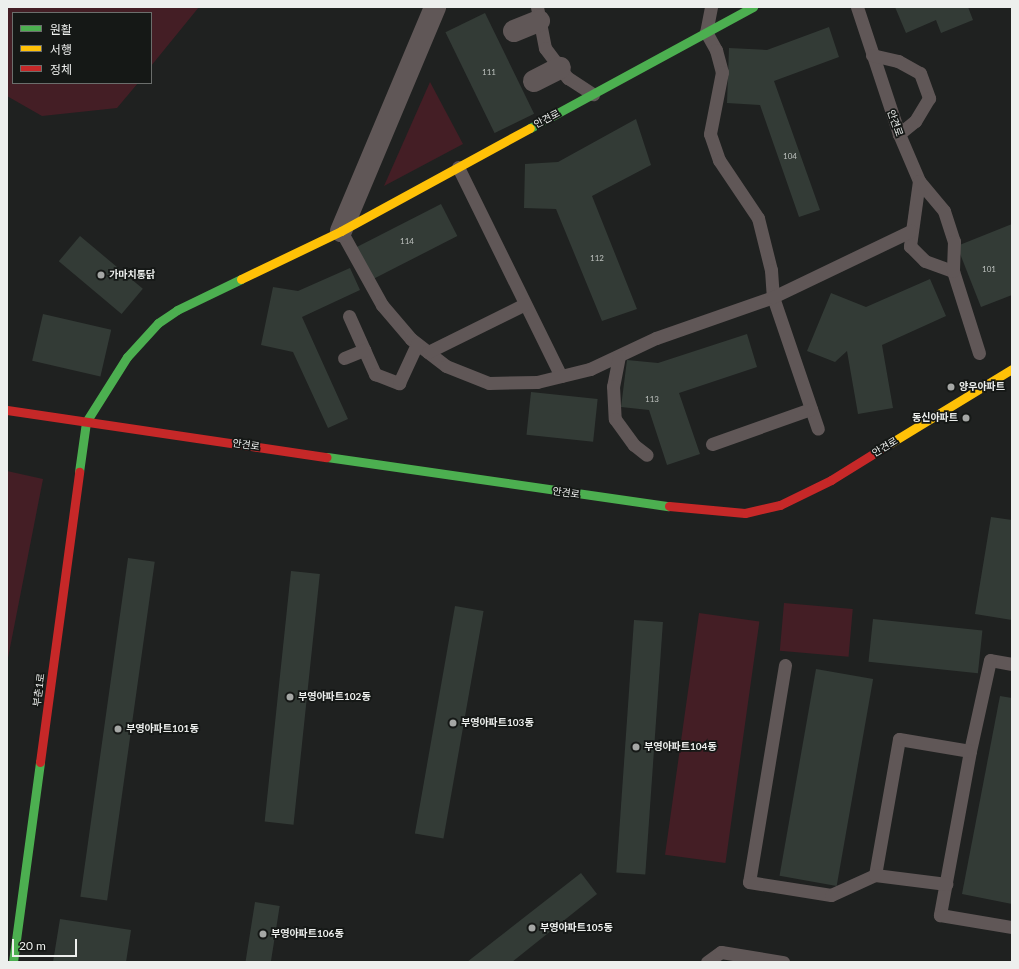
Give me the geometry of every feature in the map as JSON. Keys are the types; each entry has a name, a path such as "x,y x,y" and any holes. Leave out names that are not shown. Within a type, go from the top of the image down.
{"street":[{"path":"341,231 435,7"},
{"name":"안견로","path":"86,422 127,358 167,316 341,231 753,7"},
{"path":"514,31 538,14"},
{"path":"534,81 560,68"},
{"name":"안견로","path":"7,410 642,504 745,513 780,505 830,480 1012,369"},
{"name":"부춘1로","path":"13,962 86,422"}],"lane":[{"path":"711,7 706,32 716,50 722,72 710,134 719,160 758,218 771,270 773,297 818,429"},
{"name":"안견로","path":"857,7 899,134 919,181 944,211 954,241 953,271"},
{"path":"538,14 545,48 568,78 593,94"},
{"path":"872,56 898,61 920,72 929,98 915,121 899,134"},
{"path":"458,167 561,376"},
{"path":"919,181 910,246 925,261 953,271 979,353"},
{"path":"341,231 382,305 417,344 446,366 489,383 537,382 590,369 656,338 773,297 911,231"},
{"path":"428,352 525,304"},
{"path":"349,316 375,374 399,383 417,344"},
{"path":"344,358 364,350"},
{"path":"619,356 613,386 615,419 634,446 647,455"},
{"path":"712,444 811,409"},
{"path":"1012,664 990,660 970,751 940,915 1012,927"},
{"path":"785,665 749,882 832,895 875,875 946,884"},
{"path":"875,875 899,738 970,751"},
{"path":"707,962 721,952 783,962"}],"shaded area":[{"path":"7,7 199,7 152,65 152,12 12,12 12,84 137,84 117,108 42,116 7,96"},
{"path":"430,82 463,144 384,186"},
{"path":"7,471 43,479 7,663"},
{"path":"784,603 853,609 849,657 780,651"},
{"path":"699,613 759,621 725,863 665,855"}],"building":[{"path":"895,7 968,7 973,20 941,33 936,20 906,33"},
{"path":"485,13 534,114 495,133 445,32"},
{"path":"829,27 839,57 774,81 820,210 799,217 760,105 727,103 729,48 767,50"},
{"path":"636,119 651,165 592,196 637,309 602,321 556,209 524,208 525,164 558,162"},
{"path":"441,204 457,236 373,279 356,247"},
{"path":"1012,224 1012,295 981,307 957,246"},
{"name":"가마치통닭","path":"80,236 143,289 122,314 59,261"},
{"path":"350,268 360,290 302,317 348,419 328,428 293,352 261,345 273,287 298,291"},
{"path":"930,279 946,316 882,345 893,408 858,414 847,351 835,362 807,351 831,293 866,307"},
{"path":"43,314 111,330 100,377 32,361"},
{"path":"747,334 757,367 679,393 700,454 667,465 649,410 621,407 627,360 658,363"},
{"path":"531,392 598,399 593,442 527,435"},
{"path":"991,517 1012,520 1012,620 975,614"},
{"name":"부영아파트101동","path":"128,558 155,562 107,900 80,897"},
{"name":"부영아파트102동","path":"291,571 320,574 293,825 265,822"},
{"name":"부영아파트103동","path":"455,606 484,611 443,839 415,833"},
{"path":"873,619 982,630 978,673 869,662"},
{"name":"부영아파트104동","path":"634,620 663,622 645,874 616,872"},
{"path":"816,669 873,679 837,886 780,876"},
{"path":"1000,696 1012,698 1012,904 962,894"},
{"name":"부영아파트105동","path":"581,873 597,894 512,962 467,962"},
{"name":"부영아파트106동","path":"255,902 280,906 271,962 245,962"},
{"path":"60,919 131,930 126,962 53,962"}],"traffic: fast":[{"path":"530,128 753,7"},
{"path":"79,472 86,422 127,357 158,323 177,310 241,279"},
{"path":"327,457 669,506"},
{"path":"13,962 40,762"}],"traffic: slow":[{"path":"241,279 341,231 530,128"},
{"path":"889,444 1012,369"}],"traffic: jam":[{"path":"7,410 327,457"},
{"path":"669,506 745,513 780,505 831,480 889,444"},
{"path":"40,762 79,472"}],"place":[{"name":"가마치통닭","path":"101,275"},
{"name":"양우아파트","path":"951,387"},
{"name":"동신아파트","path":"966,418"},
{"name":"부영아파트102동","path":"290,697"},
{"name":"부영아파트103동","path":"453,723"},
{"name":"부영아파트101동","path":"118,729"},
{"name":"부영아파트104동","path":"636,747"},
{"name":"부영아파트105동","path":"532,928"},
{"name":"부영아파트106동","path":"263,934"}]}
